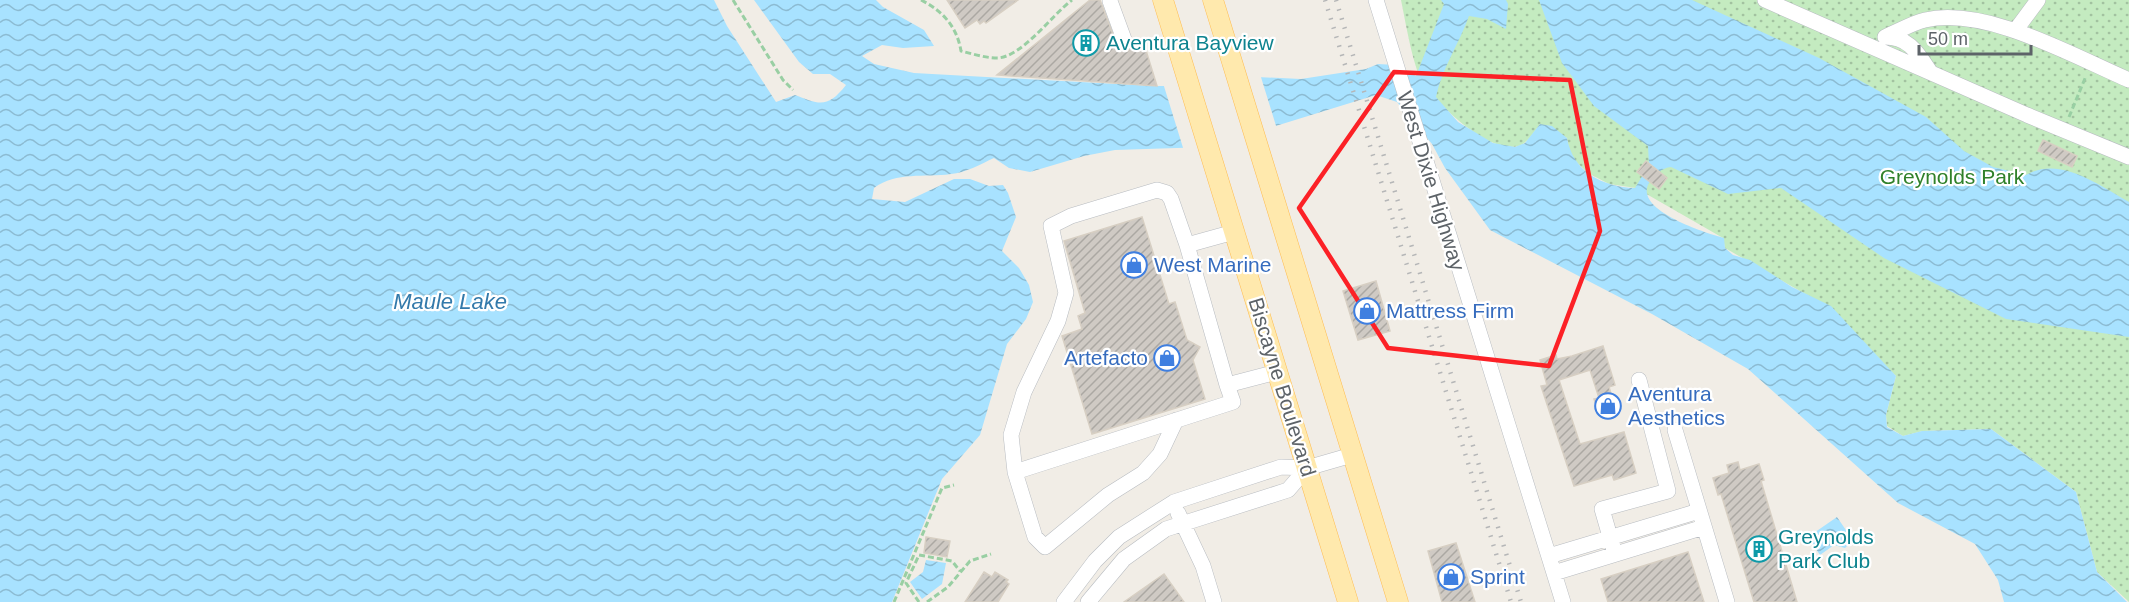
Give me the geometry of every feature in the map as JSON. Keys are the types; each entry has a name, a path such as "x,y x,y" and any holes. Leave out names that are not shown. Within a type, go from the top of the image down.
{"main road":[{"name":"Biscayne Boulevard","path":"1163,0 1348,602"},
{"path":"1212,0 1398,602"}],"street":[{"name":"West Dixie Highway","path":"1376,0 1563,602"},
{"path":"1765,0 2129,157"},
{"path":"2014,31 2038,0"},
{"path":"1108,1 1125,42"},
{"path":"1855,40 1887,36 1927,20 1966,18 2014,31 2129,80"},
{"path":"1914,48 1927,20"},
{"path":"1887,36 1914,48 1931,73"},
{"path":"1015,472 1176,420 1233,402 1187,245 1171,199 1167,193 1156,190 1071,216 1051,226 1066,293 1058,321 1024,392 1011,435 1015,472 1035,537 1045,547 1108,495 1143,473 1160,454 1176,420"},
{"path":"1187,245 1234,232"},
{"path":"1227,385 1277,372"},
{"path":"1615,554 1602,508 1668,491 1639,380"},
{"path":"1675,429 1727,602"},
{"path":"1064,602 1095,561 1119,537 1174,502 1281,467 1307,468 1352,455"},
{"path":"1088,602 1124,559 1150,538 1181,523 1288,490 1307,468"},
{"path":"1174,502 1181,523 1203,566 1214,602"},
{"path":"1549,556 1699,511"},
{"path":"1643,527 1648,544"},
{"path":"1554,573 1704,527"}],"path":[{"path":"733,0 783,80 793,90"},
{"path":"921,0 943,14 951,24 957,33 961,51 998,58 1011,53 1033,37 1062,6 1072,0"},
{"path":"2063,130 2092,64"},
{"path":"894,602 942,488 954,485"},
{"path":"927,602 948,587 970,561 991,554"},
{"path":"920,602 906,583 919,555 952,561 960,571"}],"highlighted area":[{"path":"1394,72 1570,80 1600,231 1549,366 1388,348 1299,208"}],"green space":[{"name":"Greynolds Park","path":"1401,0 2129,0 2129,602 2097,572 2076,492 1991,429 1923,431 1903,436 1887,426 1886,415 1896,376 1807,295 1725,248 1723,238 1636,188 1609,184 1588,173 1570,156 1567,138 1540,124 1525,142 1518,146 1506,146 1492,142 1464,125 1439,102 1422,81 1412,54"}],"water":[{"name":"Maule Lake","path":"0,0 714,0 727,26 776,102 795,95 811,101 823,102 834,98 846,85 830,74 813,74 799,62 754,0 876,0 883,7 924,30 934,46 903,48 882,45 862,56 874,64 914,73 1189,86 1236,76 1301,79 1366,69 1378,64 1395,65 1416,76 1444,4 1441,0 1506,0 1508,4 1506,29 1487,19 1469,16 1442,76 1436,97 1458,122 1493,143 1515,147 1525,143 1540,124 1552,126 1567,138 1576,160 1591,175 1612,185 1635,188 1649,165 1648,146 1594,106 1562,63 1539,0 1692,0 1819,58 1926,117 1964,151 1993,167 2026,175 2039,170 2066,171 2093,181 2129,202 2129,337 2006,319 1884,258 1781,188 1728,194 1671,167 1661,170 1653,177 1647,193 1651,202 1673,219 1724,238 1725,248 1733,255 1750,260 1792,287 1831,306 1896,376 1886,415 1887,427 1903,436 1922,431 1991,429 2076,492 2097,572 2127,602 2004,602 1998,580 1975,544 1898,503 1748,369 1652,314 1490,230 1445,168 1432,144 1397,102 1376,95 1208,147 1115,150 1084,156 1030,172 1009,168 994,158 962,172 901,177 874,188 872,199 905,202 954,179 970,179 989,186 1003,185 1016,217 1002,251 1019,268 1029,285 1033,302 1026,319 1007,344 980,435 942,479 892,602 0,602"},
{"path":"1837,517 1850,536 1851,542 1845,548 1834,545 1820,555 1808,537"},
{"path":"926,560 946,563 942,584 922,599 910,582 923,572"}],"pier":[{"path":"1236,73 1260,74 1277,129 1209,150 1184,151 1163,83 1188,83"}],"building":[{"path":"947,0 1018,0 986,23 984,21 980,24 977,20 965,28"},
{"name":"Aventura Bayview","path":"1090,0 1100,0 1119,50 1128,51 1135,43 1144,44 1157,86 997,75"},
{"path":"2043,140 2077,156 2072,167 2038,151"},
{"path":"1646,161 1667,178 1659,189 1637,172"},
{"path":"1142,217 1169,304 1175,302 1187,340 1200,347 1193,360 1205,399 1092,434 1062,336 1082,329 1078,316 1085,313 1064,241"},
{"name":"Mattress Firm","path":"1376,281 1390,331 1358,340 1343,291"},
{"path":"1603,346 1615,385 1609,387 1615,407 1599,412 1594,399 1599,398 1590,370 1559,380 1580,444 1624,432 1636,473 1614,480 1612,475 1574,486 1541,386 1547,385 1540,360 1556,355 1557,359 1572,356"},
{"name":"Greynolds Park Club","path":"1738,462 1740,470 1759,464 1764,480 1761,481 1797,602 1754,602 1721,494 1718,495 1713,478 1729,473 1727,465"},
{"path":"926,537 950,541 947,557 924,553"},
{"name":"Sprint","path":"1456,543 1475,602 1442,602 1428,551"},
{"path":"1688,552 1704,602 1608,602 1601,579"},
{"path":"984,572 992,577 995,572 1008,580 1006,582 1009,584 998,602 965,602"},
{"path":"1164,574 1184,602 1124,602"}],"railway":[{"path":"1325,0 1511,602"},
{"path":"1336,0 1521,602"}],"place":[{"name":"Aventura Bayview","path":"1086,43"},
{"name":"West Marine","path":"1134,265"},
{"name":"Mattress Firm","path":"1367,311"},
{"name":"Artefacto","path":"1167,358"},
{"name":"Aventura Aesthetics","path":"1608,406"},
{"name":"Greynolds Park Club","path":"1759,549"},
{"name":"Sprint","path":"1451,577"}]}
